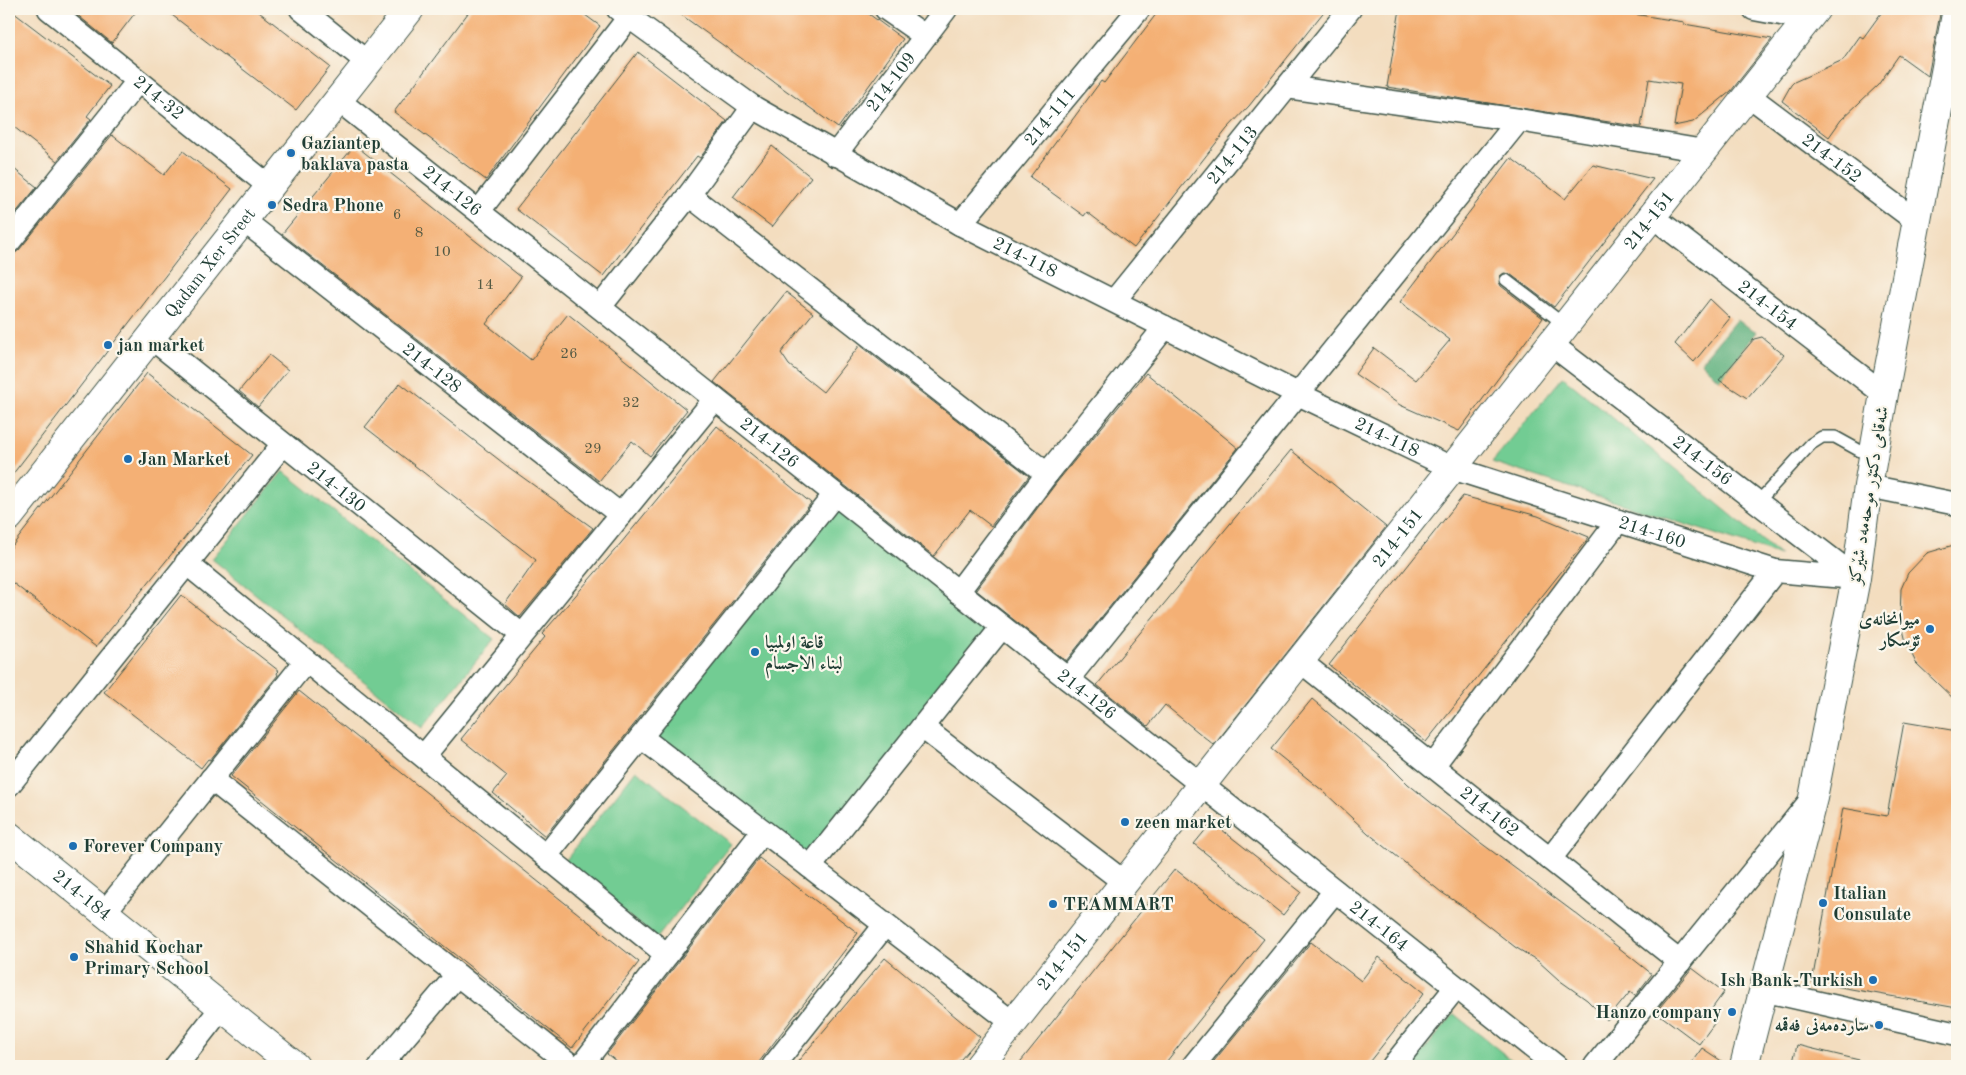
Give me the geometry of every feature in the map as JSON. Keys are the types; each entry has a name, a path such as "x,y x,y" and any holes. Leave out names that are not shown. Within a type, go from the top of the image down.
{"street":[{"name":"214-32","path":"49,9 269,186"},
{"path":"301,9 367,62"},
{"name":"Qadam Xer Sreet","path":"9,517 410,9"},
{"path":"886,9 925,36"},
{"name":"214-109","path":"835,155 946,9"},
{"name":"214-111","path":"960,224 1138,9"},
{"name":"214-113","path":"1114,301 1350,9"},
{"path":"1754,9 1812,14"},
{"path":"479,211 624,13"},
{"name":"214-118","path":"624,13 753,107 960,224 1298,394 1452,468"},
{"name":"214-151","path":"979,1066 1812,14"},
{"name":"شەقامی دکتۆر موحەمەد شێرکۆ","path":"1744,1066 1762,990 1813,798 1856,578 1868,486 1884,394 1957,16"},
{"path":"9,242 138,81"},
{"path":"1287,87 1519,120 1704,151"},
{"name":"214-152","path":"1748,95 1916,221"},
{"name":"214-126","path":"338,100 1201,785"},
{"path":"600,307 689,195 753,107"},
{"path":"1068,679 1519,120"},
{"path":"689,195 1047,474"},
{"name":"214-154","path":"1652,216 1884,394"},
{"name":"214-128","path":"243,220 621,515"},
{"path":"958,592 1047,474 1165,327"},
{"name":"214-156","path":"1558,334 1758,502 1856,578"},
{"name":"214-130","path":"150,337 522,636"},
{"path":"424,756 715,399"},
{"path":"9,785 283,444"},
{"name":"214-160","path":"1452,468 1775,570 1856,578"},
{"path":"1868,486 1957,504"},
{"path":"546,856 835,494"},
{"path":"1433,766 1618,521"},
{"path":"186,563 667,955"},
{"path":"1550,859 1775,570"},
{"path":"810,867 1002,627"},
{"path":"104,913 306,661"},
{"name":"214-162","path":"1300,661 1680,962"},
{"path":"922,727 1124,882"},
{"path":"641,737 1013,1023"},
{"path":"211,779 572,1066"},
{"name":"214-164","path":"1201,785 1556,1066"},
{"path":"1596,1066 1813,798"},
{"path":"581,1066 763,831"},
{"name":"214-184","path":"9,836 295,1066"},
{"path":"1193,1066 1335,891"},
{"path":"773,1066 885,925"},
{"path":"380,1066 457,975"},
{"path":"1392,1066 1456,987"},
{"path":"1762,990 1957,1034"},
{"path":"176,1066 222,1007"}],"lane":[{"path":"1506,280 1558,334"},
{"path":"1758,502 1811,444 1822,437 1835,437 1873,458"}],"green space":[{"path":"1736,320 1757,332 1719,380 1701,362"},
{"path":"1563,377 1780,555 1492,462"},
{"path":"283,471 494,639 422,728 212,559"},
{"path":"835,494 1002,627 810,867 641,737"},
{"path":"636,770 731,844 657,938 562,865"},
{"path":"1454,1014 1519,1066 1411,1066"}],"building":[{"path":"9,9 110,86 87,116 91,119 57,161 9,123"},
{"path":"70,9 138,9 112,43"},
{"path":"164,9 255,9 330,67 296,110"},
{"path":"471,9 577,9 600,26 486,180 394,112"},
{"path":"673,9 862,9 903,39 838,128"},
{"path":"1160,9 1326,9 1249,106 1227,129 1134,248 1087,212 1084,216 1030,177 1101,81 1104,83"},
{"path":"1400,9 1602,9 1772,39 1731,91 1693,122 1674,126 1681,84 1649,79 1641,127 1387,87"},
{"path":"1884,9 1941,9 1928,76 1899,55 1878,85 1841,120 1829,137 1782,101 1794,82 1843,60 1860,36 1863,38"},
{"path":"638,52 727,121 700,158 697,156 603,276 516,209"},
{"path":"112,135 164,175 183,151 232,189 9,479 9,255 19,250"},
{"path":"355,145 521,277 486,324 531,360 568,314 687,410 650,456 632,441 599,481 282,234"},
{"path":"772,146 811,177 772,227 733,197"},
{"path":"1511,158 1565,199 1593,165 1653,179 1554,307 1510,274 1504,273 1500,276 1499,282 1501,286 1543,318 1459,431 1400,405 1355,374 1374,348 1416,380 1450,340 1400,302"},
{"path":"9,165 37,187 9,221"},
{"path":"786,292 813,313 781,353 789,365 823,392 860,345 1029,476 991,526 970,510 934,556 714,382"},
{"path":"1710,299 1730,318 1694,362 1675,344"},
{"path":"1762,337 1784,355 1747,398 1719,380 1754,339"},
{"path":"269,355 288,370 258,407 239,391"},
{"path":"147,373 252,455 96,647 9,580 9,550"},
{"path":"1146,373 1238,448 1066,661 976,590 1057,482"},
{"path":"400,383 507,466 593,528 520,617 505,604 536,560 365,427"},
{"path":"717,426 811,503 545,836 493,793 507,776 461,739 545,637 542,634 621,543"},
{"path":"1291,450 1386,527 1214,745 1165,705 1148,726 1097,685"},
{"path":"1463,496 1538,516 1589,537 1426,742 1329,665"},
{"name":"میوانخانەی ئۆسکار","path":"1957,544 1957,702 1916,663 1906,642 1900,617 1901,589 1908,573 1927,553"},
{"path":"181,595 279,671 278,675 210,760 208,759 201,768 104,692"},
{"path":"299,691 639,962 572,1048 231,776"},
{"path":"1312,699 1387,763 1408,784 1481,843 1575,913 1652,974 1635,996 1630,992 1607,1020 1587,1000 1559,980 1538,961 1515,947 1464,907 1441,892 1368,833 1323,791 1271,749"},
{"path":"1904,722 1957,731 1957,1008 1812,982 1843,808 1887,816"},
{"path":"1212,822 1301,892 1283,915 1194,844"},
{"path":"759,858 858,933 756,1066 622,1066 607,1054"},
{"path":"1175,869 1264,939 1163,1066 1017,1066"},
{"path":"1311,942 1361,981 1379,957 1424,993 1366,1066 1210,1066"},
{"path":"885,958 980,1037 955,1066 794,1066"},
{"path":"1692,968 1724,992 1708,1014 1716,1021 1699,1044 1656,1012"},
{"path":"1797,1045 1859,1060 1858,1066 1792,1066"},
{"path":"1702,1048 1729,1066 1689,1066"}],"place":[{"name":"Gaziantep baklava pasta","path":"291,153"},
{"name":"Sedra Phone","path":"272,205"},
{"name":"jan market","path":"108,345"},
{"name":"Jan Market","path":"128,459"},
{"name":"میوانخانەی ئۆسکار","path":"1930,629"},
{"name":"قاعة اولمبيا لبناء الاجسام","path":"755,652"},
{"name":"zeen market","path":"1125,822"},
{"name":"Forever Company","path":"73,846"},
{"name":"Italian Consulate","path":"1823,903"},
{"name":"TEAMMART","path":"1053,904"},
{"name":"Shahid Kochar Primary School","path":"74,957"},
{"name":"Ish Bank-Turkish","path":"1873,980"},
{"name":"Hanzo company","path":"1732,1012"},
{"name":"ساردەمەنی فەقمە","path":"1879,1025"}]}
